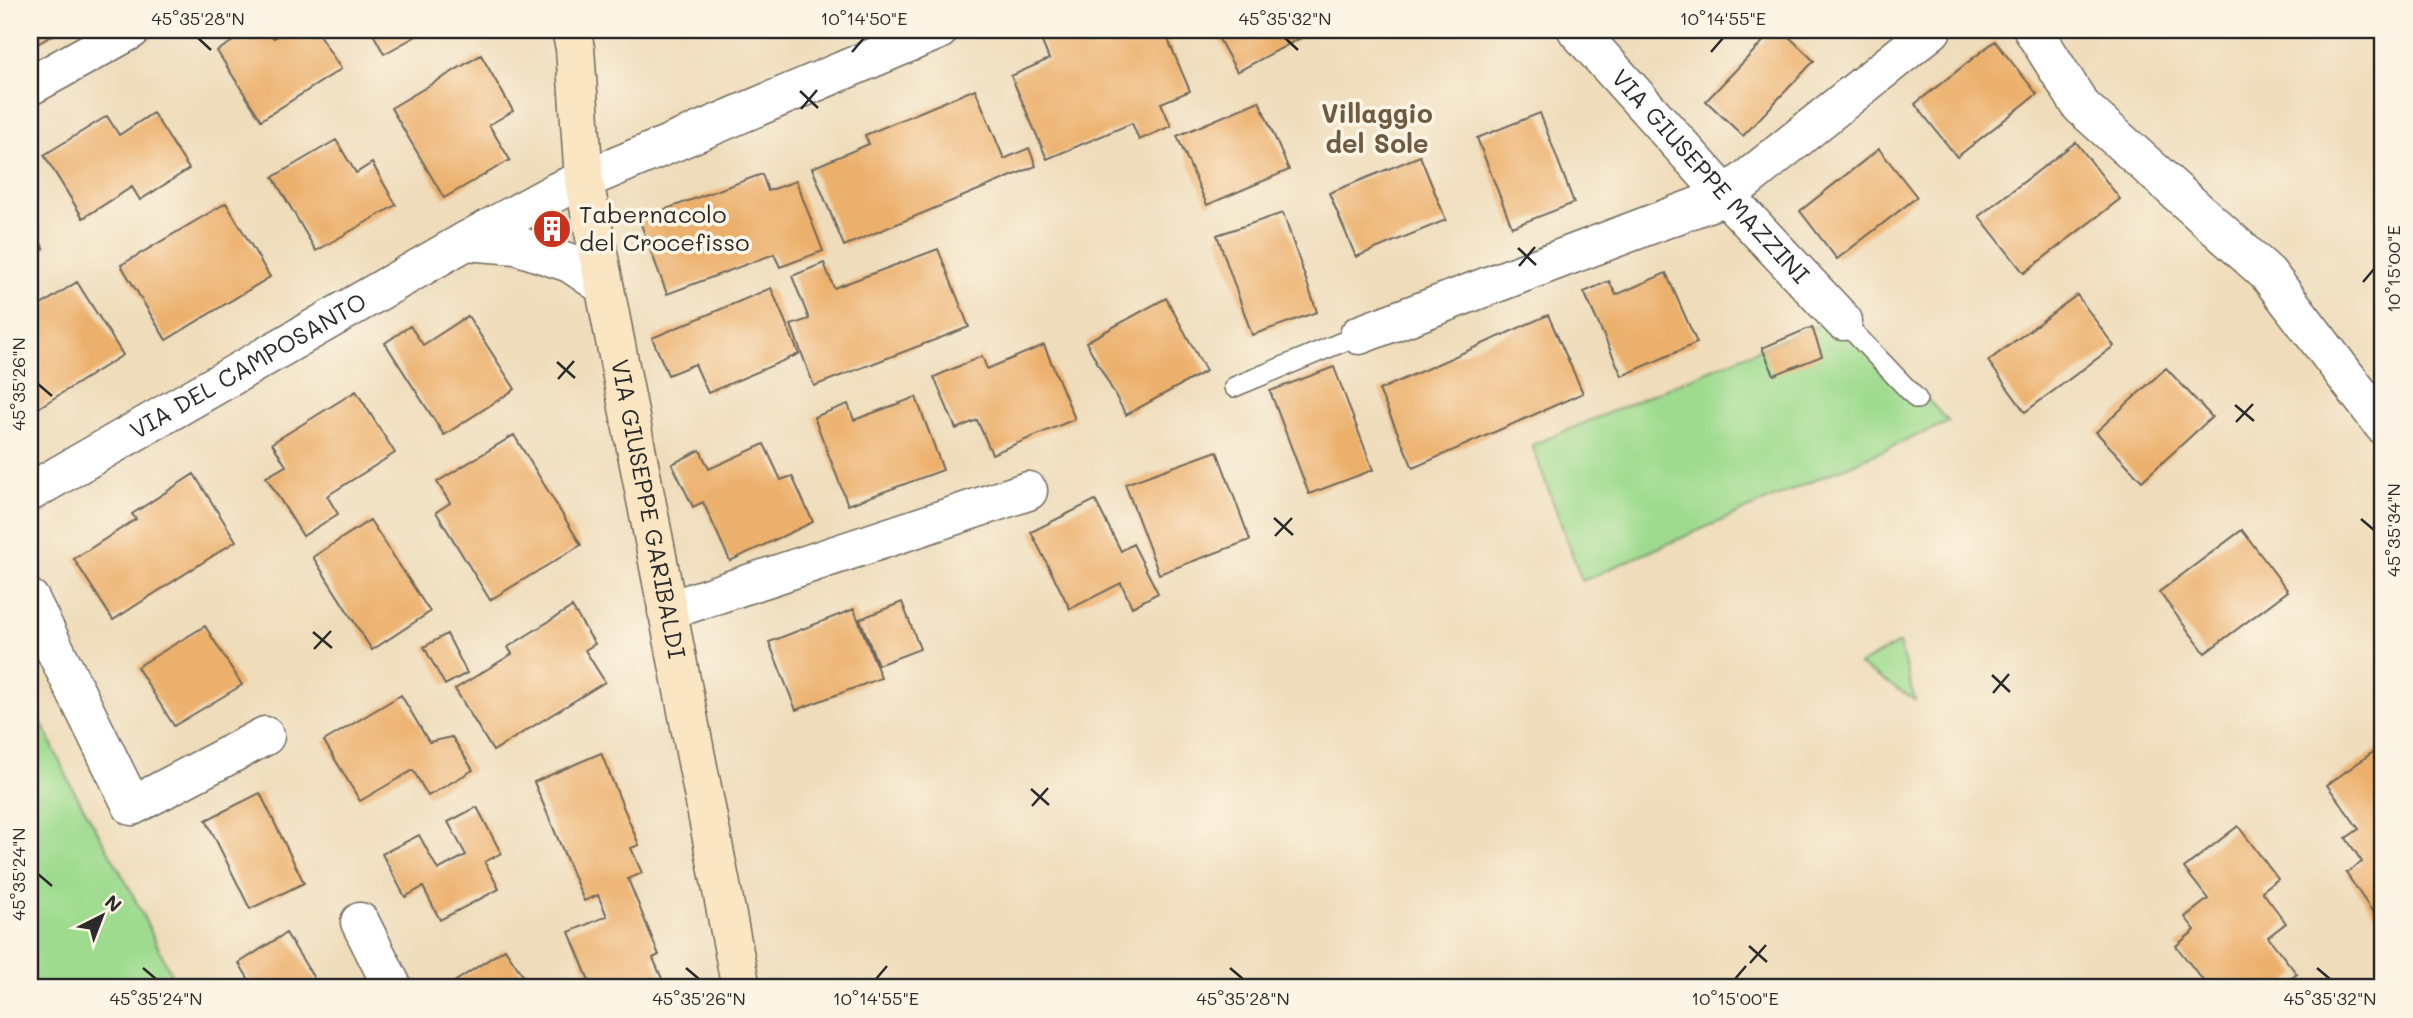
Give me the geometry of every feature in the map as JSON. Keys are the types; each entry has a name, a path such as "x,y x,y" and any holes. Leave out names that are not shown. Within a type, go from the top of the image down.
{"street":[{"path":"30,86 131,30"},
{"name":"VIA GIUSEPPE GARIBALDI","path":"571,30 575,48 584,181 741,988"},
{"name":"VIA DEL CAMPOSANTO","path":"30,492 466,241 558,191 939,30"},
{"name":"VIA GIUSEPPE MAZZINI","path":"1577,30 1726,197 1843,321"},
{"path":"1359,335 1726,197 1932,30"},
{"path":"2033,30 2081,106 2268,274 2383,425"},
{"path":"466,241 516,245 538,252 570,263 604,286"},
{"path":"667,611 1028,491"},
{"path":"30,599 132,806 265,736"},
{"path":"360,922 393,988"}],"lane":[{"path":"1843,321 1917,399"},
{"path":"1234,387 1359,335"}],"green space":[{"path":"1851,319 1949,422 1582,581 1532,445 1812,327"},
{"path":"1899,643 1915,700 1859,665"},
{"path":"30,699 72,787 130,889 178,988 30,988"}],"building":[{"path":"30,30 62,30 30,48"},
{"path":"251,30 264,30 274,38 287,30 316,30 341,69 261,120 217,51"},
{"path":"371,30 427,30 384,54"},
{"path":"1056,30 1083,30 1088,39 1110,30 1164,30 1190,91 1161,103 1171,126 1139,140 1132,123 1047,159 1011,76 1049,59 1040,37"},
{"path":"1214,30 1315,30 1237,72"},
{"path":"1774,30 1782,30 1814,61 1743,136 1706,101"},
{"path":"1995,41 2037,94 1957,157 1915,104"},
{"path":"481,55 513,111 489,125 510,160 444,198 391,108"},
{"path":"975,89 1004,159 1029,148 1036,166 844,246 812,168 869,144 865,135"},
{"path":"1259,101 1289,170 1207,205 1177,136"},
{"path":"153,113 189,169 140,200 132,187 83,218 44,155 107,116 119,135"},
{"path":"1540,113 1574,203 1512,227 1477,138"},
{"path":"336,140 356,173 372,163 396,205 316,251 273,177"},
{"path":"2076,142 2120,199 2024,273 1979,216"},
{"path":"1879,149 1917,197 1837,259 1800,211"},
{"path":"1420,156 1446,220 1356,257 1329,193"},
{"path":"762,174 768,191 796,181 823,251 780,267 774,254 667,294 639,219"},
{"path":"226,203 270,277 166,340 121,265"},
{"path":"1283,213 1317,312 1252,335 1217,235"},
{"name":"Tabernacolo del Crocefisso","path":"561,221 564,235 543,238 541,224"},
{"path":"30,225 44,249 30,257"},
{"path":"938,249 969,327 814,386 791,325 809,319 792,276 824,263 834,288"},
{"path":"1666,273 1697,343 1622,376 1584,292 1609,281 1616,295"},
{"path":"77,282 123,355 30,413 30,312"},
{"path":"771,288 799,354 708,393 695,364 668,375 652,338"},
{"path":"2077,295 2114,346 2025,412 1988,361"},
{"path":"1166,298 1206,371 1126,415 1086,342"},
{"path":"1548,315 1583,393 1413,468 1379,390"},
{"path":"468,316 515,389 444,435 385,343 410,326 423,345"},
{"path":"1812,327 1822,356 1774,375 1762,348"},
{"path":"1044,345 1075,419 992,454 977,420 956,429 934,377 982,356 987,369"},
{"path":"1334,367 1373,470 1309,494 1270,391"},
{"path":"2166,368 2212,417 2142,481 2096,432"},
{"path":"356,391 395,453 327,496 338,514 303,536 266,477 286,466 272,443"},
{"path":"916,397 943,470 848,505 814,417 848,404 854,420"},
{"path":"514,435 581,545 490,600 436,512 450,503 437,482"},
{"path":"764,444 781,480 792,476 813,522 730,561 703,502 693,507 672,464 700,450 709,469"},
{"path":"1217,451 1250,540 1159,574 1125,484"},
{"path":"194,474 236,541 113,620 74,559 136,519 132,514"},
{"path":"1095,500 1121,551 1133,544 1158,593 1132,607 1121,583 1070,609 1031,532"},
{"path":"370,520 430,612 372,650 313,557"},
{"path":"2242,530 2288,591 2205,653 2159,592"},
{"path":"902,602 920,649 878,665 860,619"},
{"path":"572,607 595,644 585,650 605,682 493,751 455,689 512,654 508,647"},
{"path":"854,609 881,678 796,710 769,642"},
{"path":"205,626 242,685 174,726 137,667"},
{"path":"447,634 467,673 445,685 424,647"},
{"path":"401,695 429,742 452,737 473,770 428,796 413,770 360,801 324,741"},
{"path":"2383,745 2383,927 2346,873 2362,862 2346,838 2359,829 2327,785"},
{"path":"601,753 639,845 631,848 642,873 628,879 659,955 653,958 666,988 592,988 569,932 607,916 598,895 584,901 534,782"},
{"path":"260,793 304,883 250,909 206,820"},
{"path":"477,807 501,853 485,862 499,889 440,920 423,887 405,897 382,854 419,835 438,870 466,855 448,822"},
{"path":"2238,826 2278,879 2262,891 2286,923 2268,937 2297,974 2279,988 2209,988 2176,946 2195,930 2185,917 2208,899 2184,868"},
{"path":"286,933 320,988 254,988 239,963"},
{"path":"505,949 531,988 445,988"}],"place":[{"name":"Tabernacolo del Crocefisso","path":"552,229"}],"district":[{"name":"Villaggio del Sole","path":"1377,129"}]}
